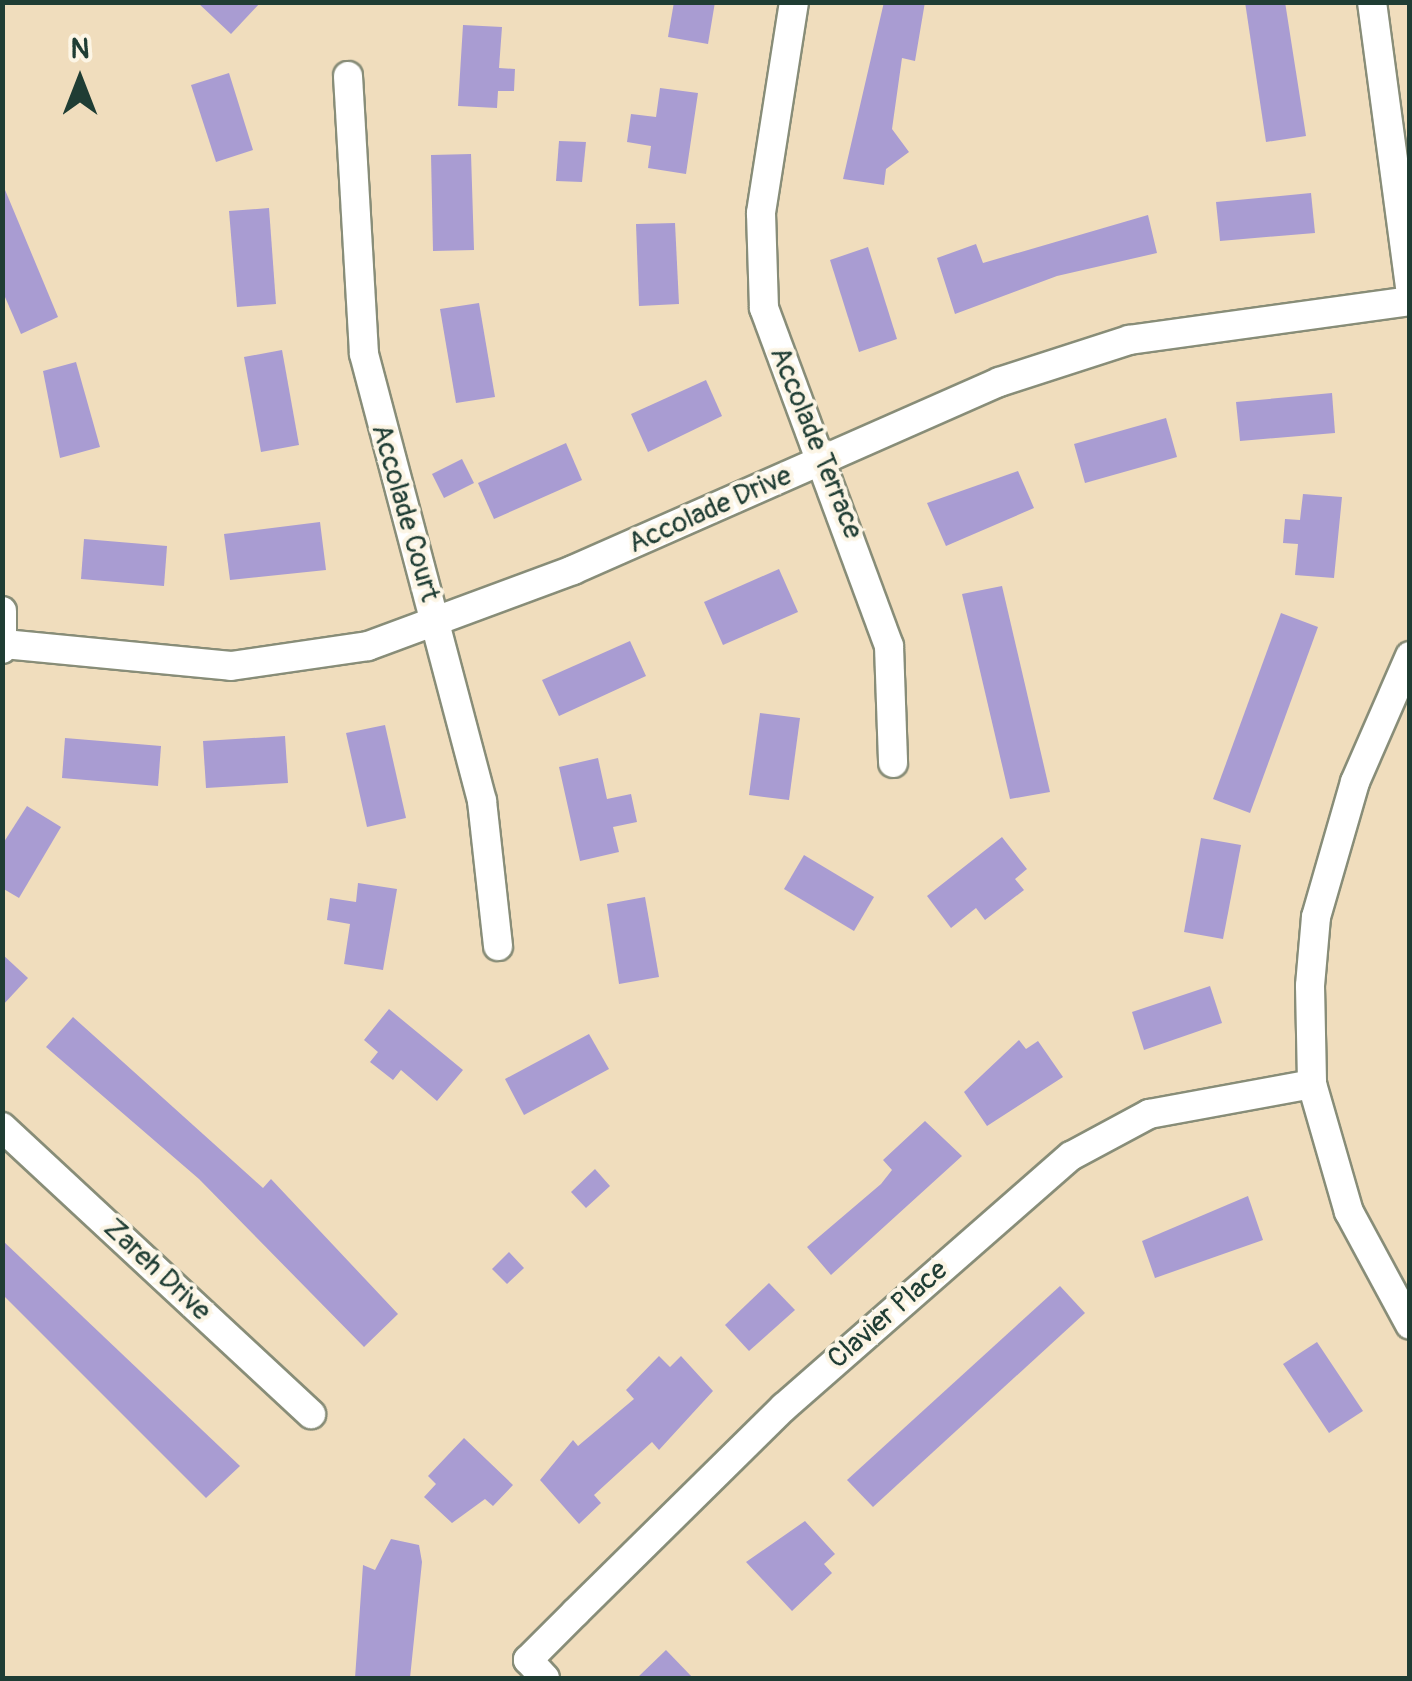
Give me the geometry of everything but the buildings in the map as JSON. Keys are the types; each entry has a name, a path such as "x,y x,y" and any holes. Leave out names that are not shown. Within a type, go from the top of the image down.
{"street":[{"name":"Accolade Terrace","path":"794,2 761,213 764,308 890,646 893,763"},
{"path":"1372,2 1410,286"},
{"name":"Accolade Court","path":"348,76 364,354 393,492 438,625 482,801 498,946"},
{"name":"Accolade Drive","path":"4,647 231,666 368,646 438,625 999,382 1129,340 1410,301"},
{"path":"2,611 4,647"},
{"path":"1410,656 1355,782 1316,917 1312,1084 1348,1212 1410,1325"},
{"name":"Clavier Place","path":"537,1669 784,1407 1071,1156 1148,1114 1312,1084"},
{"name":"Zareh Drive","path":"2,1126 311,1414"}]}
